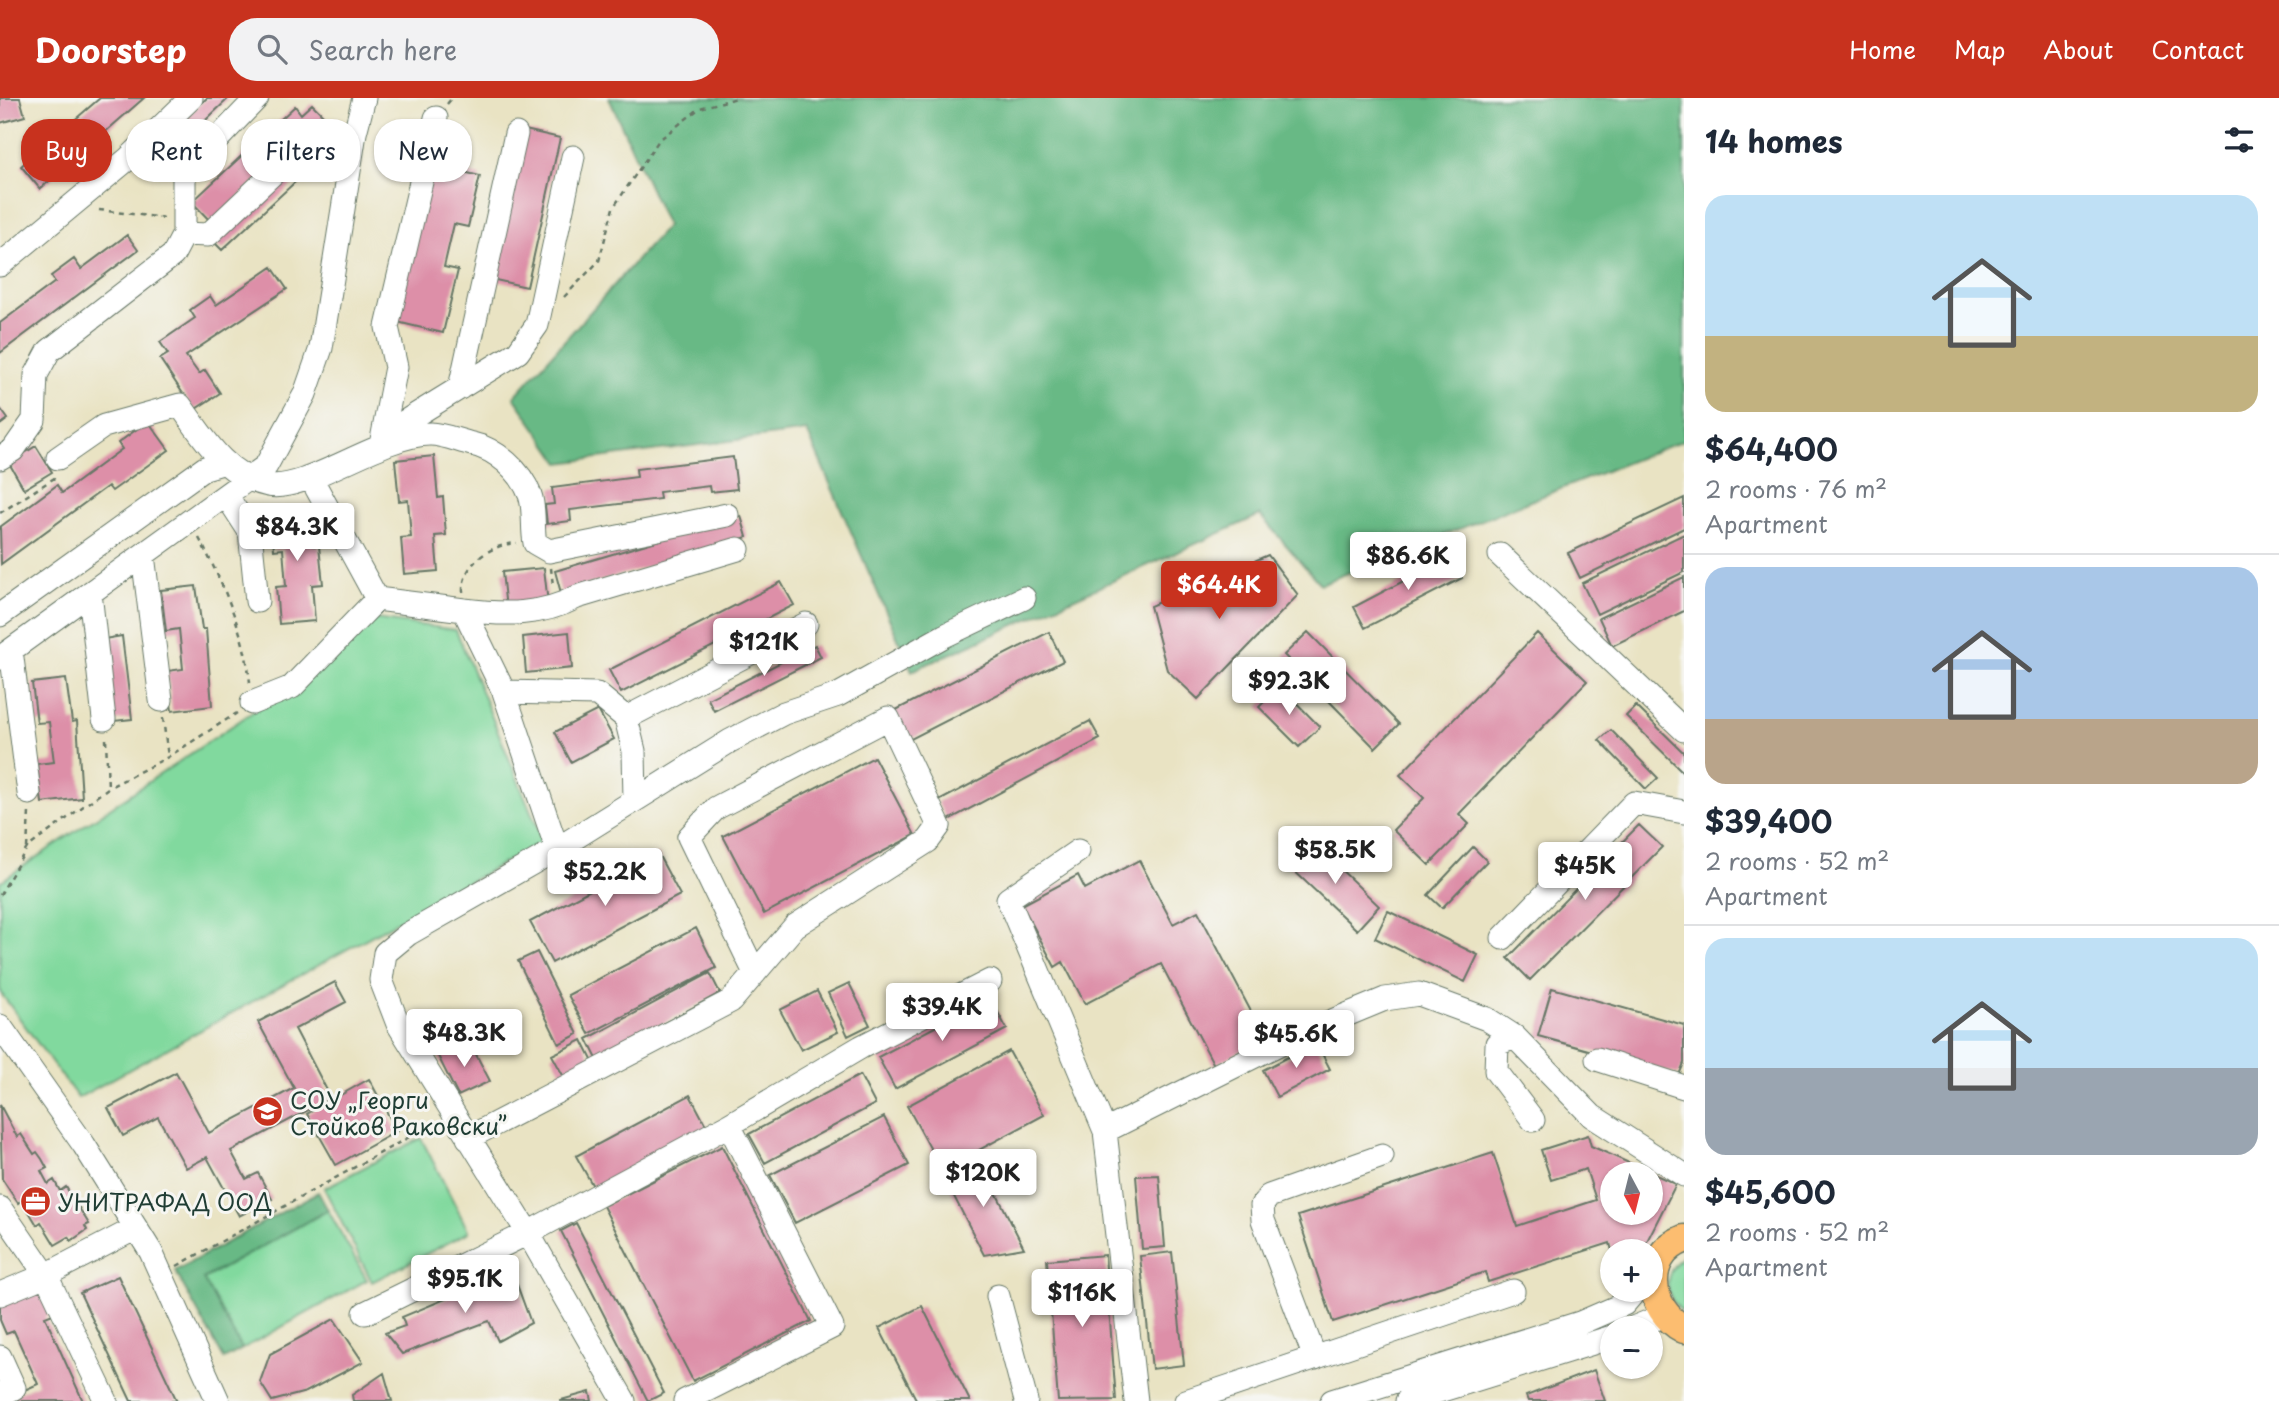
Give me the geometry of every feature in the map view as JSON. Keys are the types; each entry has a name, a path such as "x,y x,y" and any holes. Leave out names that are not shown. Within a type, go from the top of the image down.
{"main road":[{"path":"1679,1326 1653,1289 1665,1257 1684,1221"}],"street":[{"path":"0,265 68,209 191,98"},
{"path":"0,458 13,450 34,420 36,375 49,351 173,255 184,234 184,174 257,98"},
{"path":"29,793 6,654 266,467 305,394 321,348 355,133 364,98"},
{"path":"381,445 396,366 387,327 436,118"},
{"path":"460,388 516,134"},
{"path":"381,445 406,421 518,352 537,325 573,157"},
{"path":"184,234 208,234 264,182"},
{"path":"58,458 104,426 180,405 222,463 249,479 271,486 311,478 381,445 430,434 488,447 514,469 531,496 542,547 727,515"},
{"path":"0,615 205,468 222,463"},
{"path":"311,478 377,599"},
{"path":"226,495 250,532 257,601"},
{"path":"377,599 503,614 555,609 577,597 738,549"},
{"path":"143,555 161,700"},
{"path":"1500,555 1684,730"},
{"path":"90,593 104,719"},
{"path":"624,1401 528,1233 388,1005 381,980 385,953 408,934 557,849 730,741 784,713 838,695 944,636 1024,597"},
{"path":"252,703 292,687 377,599"},
{"path":"464,610 504,691 557,849"},
{"path":"626,718 806,624"},
{"path":"504,691 597,694 626,718 634,751 635,800"},
{"path":"468,1138 731,1001 755,973 795,926 928,841 939,825 888,718 716,808 689,836 755,973"},
{"path":"1503,938 1634,803 1684,812"},
{"path":"1078,851 1008,899 1105,1131 1136,1401"},
{"path":"365,1313 528,1233 729,1125 861,1046 990,981"},
{"path":"1105,1131 1291,1038 1385,999 1419,993 1486,1019 1515,1037 1592,1116 1684,1175"},
{"path":"2,1031 84,1145 136,1228 162,1275 218,1401"},
{"path":"1515,1037 1497,1044 1496,1071 1533,1120"},
{"path":"1597,1059 1684,1087"},
{"path":"685,1401 832,1327 729,1125"},
{"path":"1315,1358 1263,1220 1262,1205 1269,1196 1382,1156"},
{"path":"0,1208 46,1275 106,1401"},
{"path":"0,1294 46,1275 136,1228"},
{"path":"1186,1401 1513,1291"},
{"path":"998,1296 1026,1401"},
{"path":"1332,1401 1580,1323 1626,1302"},
{"path":"1407,1401 1445,1394 1600,1341"},
{"path":"0,1357 14,1388 0,1395"}],"path":[{"path":"564,297 599,261 613,208 659,141 701,108 737,98"},
{"path":"68,209 117,211 165,218 184,234"},
{"path":"0,513 58,476 58,458"},
{"path":"0,895 27,848 108,788 168,757 252,703 247,658 235,620 219,577 190,521"},
{"path":"464,610 463,584 471,566 490,549 511,543 542,547 555,609"},
{"path":"161,700 168,757"},
{"path":"104,719 108,788"},
{"path":"27,848 29,793"},
{"path":"162,1275 453,1112"}],"green space":[{"path":"609,98 1684,98 1684,440 1320,584 1260,515 912,671 807,431 560,463 514,397 667,226"},
{"path":"375,619 456,630 543,841 78,1098 0,992 0,882 260,707"},
{"path":"421,1138 469,1232 372,1282 324,1188"},
{"path":"318,1192 328,1210 203,1279 242,1349 224,1359 175,1271"},
{"path":"328,1210 367,1280 242,1349 203,1279"},
{"path":"1684,1255 1684,1313 1672,1299 1668,1284 1672,1269"}],"building":[{"path":"0,98 20,98 25,116 0,123"},
{"path":"100,98 144,98 112,126 112,119 76,119"},
{"path":"207,98 229,98 207,119 184,119"},
{"path":"312,104 325,117 281,119 295,106 301,114"},
{"path":"525,130 560,138 527,287 491,279"},
{"path":"241,156 241,182 256,182 212,223 192,202 213,182 227,182 227,169"},
{"path":"472,174 480,176 468,227 454,224 444,267 458,270 443,333 393,321 426,182 472,182"},
{"path":"34,182 48,182 40,189"},
{"path":"274,182 295,182 222,250 212,240"},
{"path":"127,235 138,250 0,353 0,323 55,282 51,276 74,259 81,269"},
{"path":"272,267 287,289 186,356 199,374 205,370 220,393 194,410 160,359 168,354 160,342 195,318 190,310 210,296 216,305"},
{"path":"0,408 8,419 0,425"},
{"path":"148,421 169,450 112,491 108,486 1,564 0,527 57,485 62,493 122,449 118,443"},
{"path":"36,446 52,472 24,489 9,463"},
{"path":"434,456 438,498 443,497 446,535 435,536 438,571 404,574 401,538 411,537 408,500 399,501 395,460"},
{"path":"733,457 737,489 710,492 709,486 659,492 660,499 570,510 571,521 547,524 545,505 554,504 552,488 637,477 636,469"},
{"path":"1684,498 1684,528 1580,578 1568,553"},
{"path":"310,505 314,546 319,546 323,584 312,585 315,621 279,624 276,587 286,586 283,549 274,550 271,509"},
{"path":"741,516 747,537 561,593 555,571"},
{"path":"1684,534 1684,572 1597,614 1582,583"},
{"path":"1268,555 1298,595 1198,699 1167,670 1150,606"},
{"path":"1451,556 1462,578 1365,628 1354,607"},
{"path":"544,568 548,604 506,609 502,572"},
{"path":"1684,577 1684,611 1612,646 1599,618"},
{"path":"781,582 794,605 621,693 609,670"},
{"path":"196,586 202,629 206,629 212,706 172,711 167,671 183,669 179,629 166,631 161,590"},
{"path":"569,632 572,668 526,673 523,637"},
{"path":"1049,632 1063,661 909,740 894,711"},
{"path":"1308,632 1399,724 1375,748 1284,655"},
{"path":"1537,633 1587,681 1459,814 1469,824 1429,865 1393,830 1424,798 1400,775"},
{"path":"122,636 132,719 114,721 104,639"},
{"path":"815,645 821,657 714,711 708,699"},
{"path":"66,679 72,722 77,721 82,798 42,803 37,764 54,762 49,722 37,723 32,683"},
{"path":"1280,686 1320,727 1299,747 1259,707"},
{"path":"1636,706 1684,753 1684,773 1626,716"},
{"path":"598,710 614,739 571,762 555,732"},
{"path":"1090,721 1100,739 947,821 937,802"},
{"path":"1611,730 1658,778 1646,789 1599,740"},
{"path":"874,757 915,835 764,914 723,836"},
{"path":"1639,825 1662,847 1530,980 1508,958"},
{"path":"1313,843 1379,906 1357,930 1290,867"},
{"path":"1473,847 1487,861 1442,908 1428,895"},
{"path":"658,854 680,895 552,963 530,922"},
{"path":"1139,860 1173,924 1198,911 1265,1038 1214,1065 1161,964 1085,1004 1063,962 1055,967 1022,905 1078,875 1085,889"},
{"path":"1388,911 1478,955 1465,982 1375,938"},
{"path":"696,928 716,968 589,1034 568,995"},
{"path":"537,952 578,1034 559,1044 518,961"},
{"path":"710,973 720,993 597,1059 587,1039"},
{"path":"335,982 346,1002 295,1029 331,1098 231,1151 246,1179 258,1173 272,1199 239,1216 207,1157 186,1168 158,1117 123,1136 108,1108 176,1072 209,1133 294,1088 258,1022"},
{"path":"849,983 870,1025 848,1036 828,993"},
{"path":"1552,988 1684,1025 1684,1063 1679,1075 1538,1036"},
{"path":"817,991 838,1032 801,1050 780,1010"},
{"path":"990,998 1007,1029 895,1089 878,1057"},
{"path":"582,1040 595,1066 566,1081 552,1055"},
{"path":"469,1041 490,1081 458,1096 438,1056"},
{"path":"1316,1042 1330,1069 1277,1097 1263,1070"},
{"path":"1009,1051 1044,1115 942,1170 907,1106"},
{"path":"860,1075 875,1104 765,1163 749,1134"},
{"path":"369,1079 397,1131 336,1165 307,1114"},
{"path":"690,1095 707,1127 594,1188 576,1156"},
{"path":"0,1105 17,1137 21,1134 34,1154 37,1152 42,1159 47,1168 41,1171 48,1184 54,1180 60,1191 66,1187 89,1224 85,1226 87,1230 71,1241 69,1237 55,1245 41,1222 37,1225 22,1200 18,1203 2,1179"},
{"path":"884,1117 909,1165 795,1223 770,1175"},
{"path":"1588,1135 1591,1146 1627,1162 1600,1162 1600,1225 1655,1225 1648,1239 1600,1239 1600,1246 1488,1282 1485,1272 1333,1322 1298,1216 1493,1153 1517,1226 1596,1200 1586,1169 1551,1180 1541,1150"},
{"path":"722,1146 811,1321 693,1381 603,1206"},
{"path":"978,1157 1024,1248 984,1255 943,1175"},
{"path":"1159,1175 1165,1247 1142,1249 1136,1176"},
{"path":"1663,1178 1676,1184 1663,1210"},
{"path":"576,1223 664,1393 648,1401 561,1231"},
{"path":"1172,1252 1184,1365 1152,1369 1140,1256"},
{"path":"1105,1255 1116,1400 1058,1401 1047,1260"},
{"path":"512,1271 531,1323 498,1341 489,1321 402,1354 385,1333 405,1326 402,1317"},
{"path":"118,1276 177,1401 131,1401 80,1293"},
{"path":"40,1284 53,1314 45,1317 83,1401 0,1401 38,1384 14,1331 6,1334 0,1320 0,1302"},
{"path":"922,1306 970,1401 917,1401 879,1328"},
{"path":"334,1319 363,1362 306,1392 272,1401 260,1382 270,1354"},
{"path":"1594,1370 1605,1401 1528,1401 1526,1396"},
{"path":"384,1373 392,1401 353,1401 352,1395"},
{"path":"590,1392 592,1401 561,1401 561,1400"}],"place":[{"name":"СОУ „Георги Стойков Раковски”","path":"267,1112"},
{"name":"УНИТРАФАД ООД","path":"35,1201"}]}
